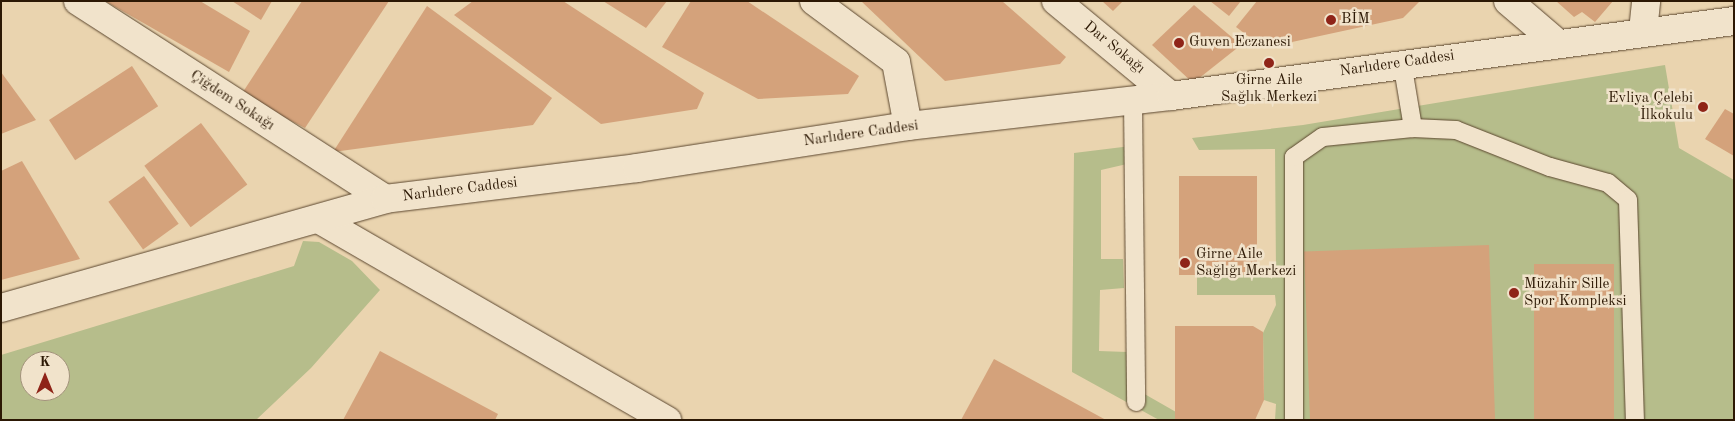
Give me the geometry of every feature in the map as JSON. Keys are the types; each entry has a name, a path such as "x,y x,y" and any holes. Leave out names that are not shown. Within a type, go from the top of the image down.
{"street":[{"name":"Çiğdem Sokağı","path":"78,1 385,199"},
{"path":"814,1 896,62 908,126"},
{"name":"Dar Sokağı","path":"1056,1 1171,96"},
{"path":"1508,1 1556,42"},
{"path":"1643,31 1646,1"},
{"name":"Narlıdere Caddesi","path":"1,308 320,220 385,199 637,168 908,126 1171,96 1402,62 1734,21"},
{"path":"320,220 667,420"}],"lane":[{"path":"1402,62 1413,128"},
{"path":"1134,100 1136,402"},
{"path":"1294,420 1294,157 1323,137 1413,128 1456,130 1550,167 1608,183 1628,200 1635,420"}],"green space":[{"name":"Müzahir Sille Spor Kompleksi","path":"1665,65 1679,148 1734,180 1734,420 1275,420 1276,404 1264,400 1263,333 1276,305 1275,295 1197,295 1197,273 1276,272 1275,149 1199,150 1192,138 1303,125"},
{"path":"1131,146 1127,164 1101,170 1101,259 1123,259 1124,288 1100,290 1099,351 1127,352 1127,384 1190,420 1159,420 1072,372 1074,153"},
{"path":"303,241 319,242 352,261 380,290 311,368 256,420 1,420 1,355 294,266"}],"building":[{"path":"105,1 200,1 250,31 229,72"},
{"path":"232,1 272,1 261,20"},
{"path":"302,1 389,1 305,128 241,95"},
{"path":"473,1 563,1 704,93 697,109 601,124 454,15"},
{"path":"603,1 667,1 646,28"},
{"path":"691,1 747,1 859,76 848,94 758,99 662,47"},
{"path":"861,1 1002,1 1066,57 1060,64 945,81"},
{"path":"1102,1 1123,1 1113,11"},
{"path":"1210,1 1241,1 1229,16"},
{"path":"1257,1 1420,1 1403,18 1264,48 1236,27"},
{"path":"1556,1 1613,1 1595,22 1582,12 1574,17"},
{"path":"1194,5 1241,45 1193,83 1152,45"},
{"path":"427,6 552,98 533,125 333,152"},
{"path":"132,66 158,106 75,160 49,120"},
{"path":"1,72 36,120 1,134"},
{"path":"1725,109 1734,114 1734,156 1705,139"},
{"path":"201,123 247,184 191,227 144,166"},
{"path":"22,161 80,259 1,280 1,171"},
{"path":"144,176 179,224 143,250 108,202"},
{"path":"1179,176 1257,176 1257,275 1179,275"},
{"path":"1489,245 1495,420 1310,420 1304,251"},
{"path":"1534,264 1614,264 1614,420 1534,420"},
{"path":"1175,326 1253,326 1263,332 1264,400 1255,420 1175,420"},
{"path":"380,351 498,414 495,420 343,420"},
{"path":"994,359 1106,420 961,420"}],"place":[{"name":"BİM","path":"1331,20"},
{"name":"Guven Eczanesi","path":"1179,43"},
{"name":"Girne Aile Sağlık Merkezi","path":"1269,63"},
{"name":"Evliya Çelebi İlkokulu","path":"1703,107"},
{"name":"Girne Aile Sağlığı Merkezi","path":"1185,263"},
{"name":"Müzahir Sille Spor Kompleksi","path":"1514,293"}]}
